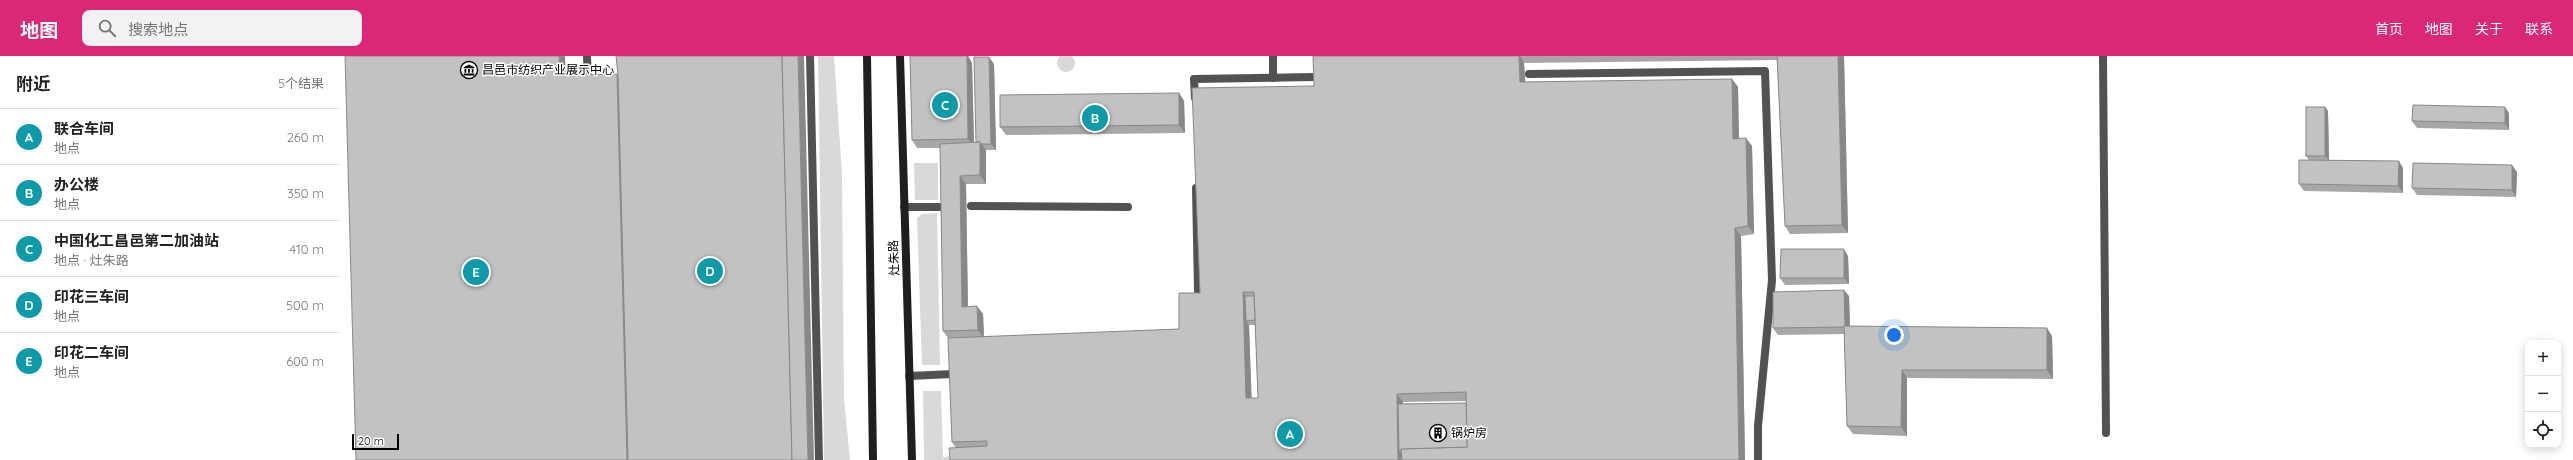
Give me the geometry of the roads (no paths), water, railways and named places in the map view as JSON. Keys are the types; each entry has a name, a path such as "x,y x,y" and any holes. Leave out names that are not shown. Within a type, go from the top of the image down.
{"main road":[{"name":"灶朱路","path":"867,56 873,460"},
{"name":"灶朱路","path":"900,56 912,460"}],"lane":[{"path":"587,56 588,82"},
{"path":"810,56 819,460"},
{"path":"1273,56 1273,78"},
{"path":"2103,56 2106,433"},
{"path":"1529,74 1765,71 1772,280 1758,426 1758,460"},
{"path":"1195,110 1194,79 1316,77"},
{"path":"1196,181 1198,291"},
{"path":"971,206 1128,207"},
{"path":"904,207 945,207"},
{"path":"909,376 953,374"}],"place":[{"name":"昌邑市纺织产业展示中心","path":"469,70"},
{"name":"中国化工昌邑第二加油站","path":"945,105"},
{"name":"办公楼","path":"1095,118"},
{"name":"印花三车间","path":"710,271"},
{"name":"印花二车间","path":"476,272"},
{"name":"锅炉房","path":"1438,433"},
{"name":"联合车间","path":"1290,434"}]}
